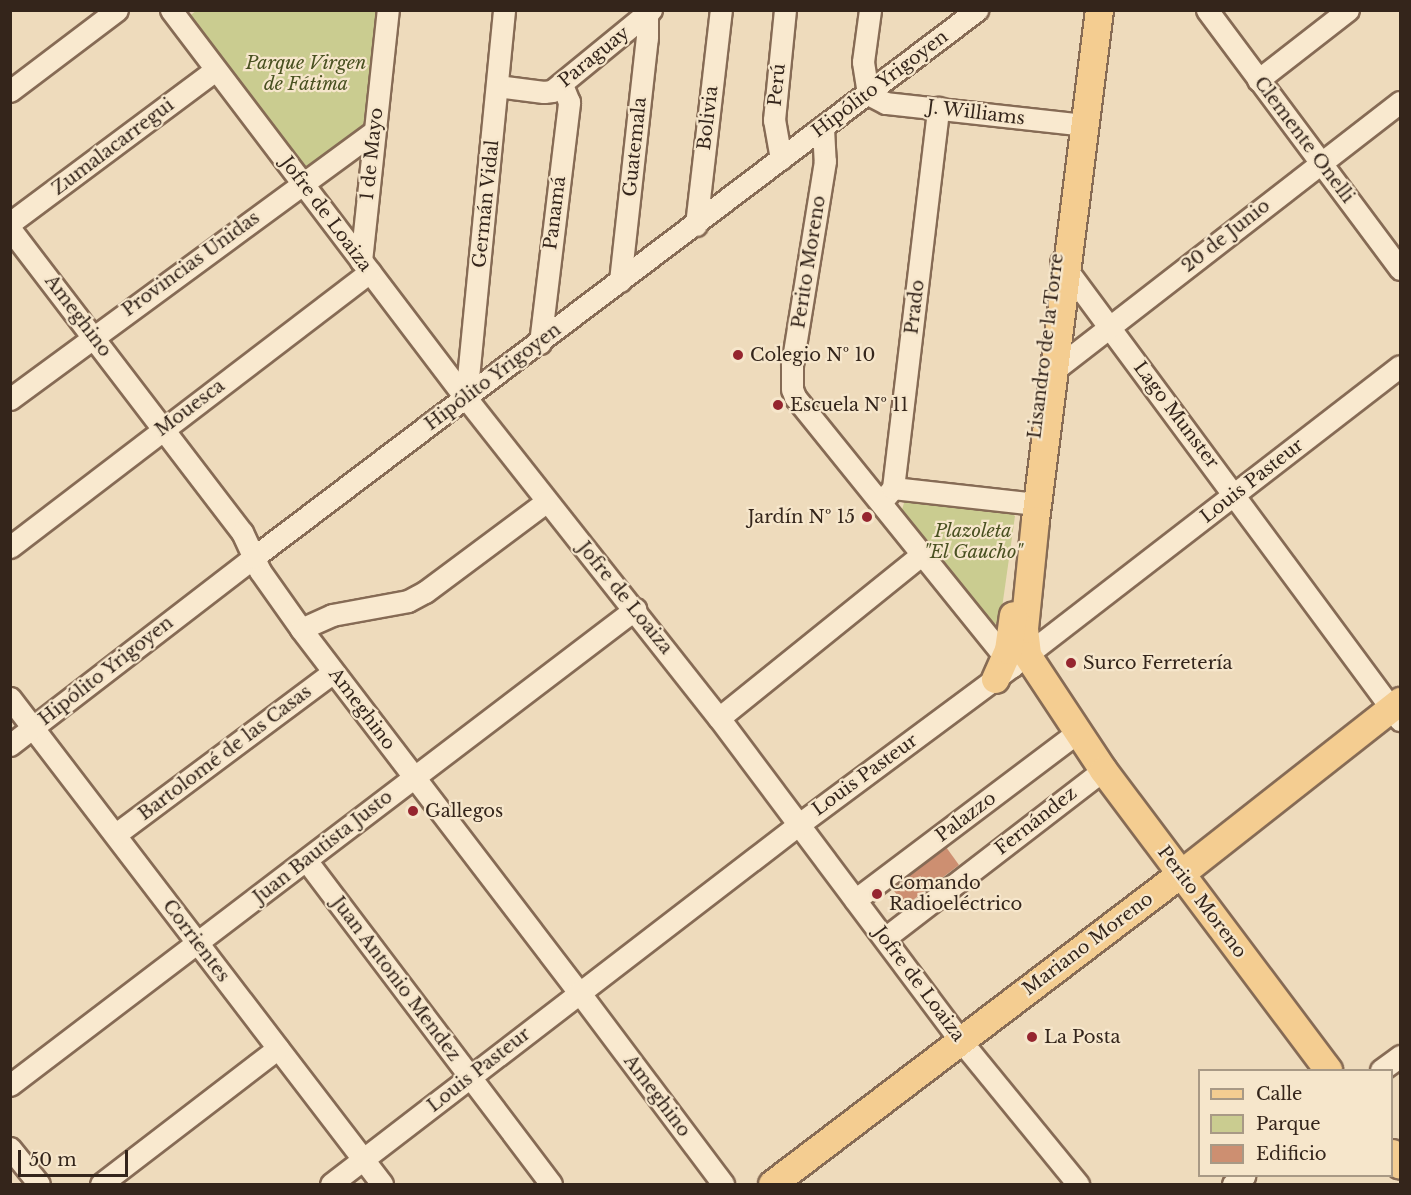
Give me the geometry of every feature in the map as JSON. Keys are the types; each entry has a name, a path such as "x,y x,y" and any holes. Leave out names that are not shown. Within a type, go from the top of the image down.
{"main road":[{"name":"Lisandro de la Torre","path":"1079,125 1087,10"},
{"name":"Lisandro de la Torre","path":"1010,664 1012,627 1027,503 1079,125 1099,10"},
{"name":"Lisandro de la Torre","path":"1010,664 1024,629 1053,371 1061,262"},
{"name":"Perito Moreno","path":"1010,664 1077,733 1327,1069"},
{"name":"Mariano Moreno","path":"772,1185 1397,710"}],"street":[{"path":"10,91 117,10"},
{"name":"Jofre de Loaiza","path":"171,10 466,398 719,718 961,1041 1078,1185"},
{"name":"1 de Mayo","path":"365,266 374,132 388,10"},
{"name":"Germán Vidal","path":"466,398 504,10"},
{"name":"Bolivia","path":"696,225 721,10"},
{"name":"Perú","path":"782,159 774,120 785,10"},
{"path":"868,94 863,62 870,10"},
{"name":"Hipólito Yrigoyen","path":"10,746 254,557 696,225 976,10"},
{"name":"Clemente Onelli","path":"1207,10 1401,269"},
{"path":"1258,80 1348,10"},
{"name":"Paraguay","path":"497,86 544,92 562,85 649,12"},
{"name":"Guatemala","path":"620,280 649,12"},
{"name":"Zumalacarregui","path":"10,224 215,70"},
{"name":"Panamá","path":"540,343 569,102 562,85"},
{"name":"J. Williams","path":"868,94 886,103 1079,125"},
{"name":"20 de Junio","path":"1053,371 1401,102"},
{"name":"Prado","path":"887,495 938,108"},
{"name":"Perito Moreno","path":"823,128 825,161 792,365 791,380 795,397 887,495 922,554 1010,664"},
{"name":"Provincias Unidas","path":"10,399 374,132"},
{"name":"Ameghino","path":"10,229 242,532 260,571 333,672 579,992 723,1185"},
{"name":"Lago Munster","path":"1061,262 1397,710"},
{"name":"Mouesca","path":"10,547 163,429 365,266"},
{"name":"Louis Pasteur","path":"331,1185 579,992 1235,495 1401,366"},
{"path":"887,495 1027,503"},
{"path":"301,629 332,615 408,601 425,592 547,501"},
{"path":"719,718 922,554"},
{"name":"Juan Bautista Justo","path":"10,1085 635,609"},
{"name":"Bartolomé de las Casas","path":"116,834 333,672"},
{"name":"Corrientes","path":"10,698 382,1185"},
{"name":"Palazzo","path":"855,900 1077,733"},
{"name":"Fernández","path":"885,938 1103,770"},
{"name":"Juan Antonio Mendez","path":"306,860 551,1185"},
{"path":"101,1185 278,1048"},
{"path":"1384,1069 1401,1056"},
{"path":"10,1148 39,1185"}],"green space":[{"name":"Parque Virgen de Fátima","path":"196,11 378,11 362,135 303,175 184,20"},
{"name":"Plazoleta \"El Gaucho\"","path":"913,498 1007,510 1015,516 1000,622 992,625 901,513 904,503"}],"building":[{"path":"946,847 959,865 905,906 892,888"}],"place":[{"name":"Colegio Nº 10","path":"738,355"},
{"name":"Escuela Nº 11","path":"778,405"},
{"name":"Jardín Nº 15","path":"867,517"},
{"name":"Surco Ferretería","path":"1071,663"},
{"name":"Gallegos","path":"413,811"},
{"name":"Comando Radioeléctrico","path":"877,894"},
{"name":"La Posta","path":"1032,1037"}]}
